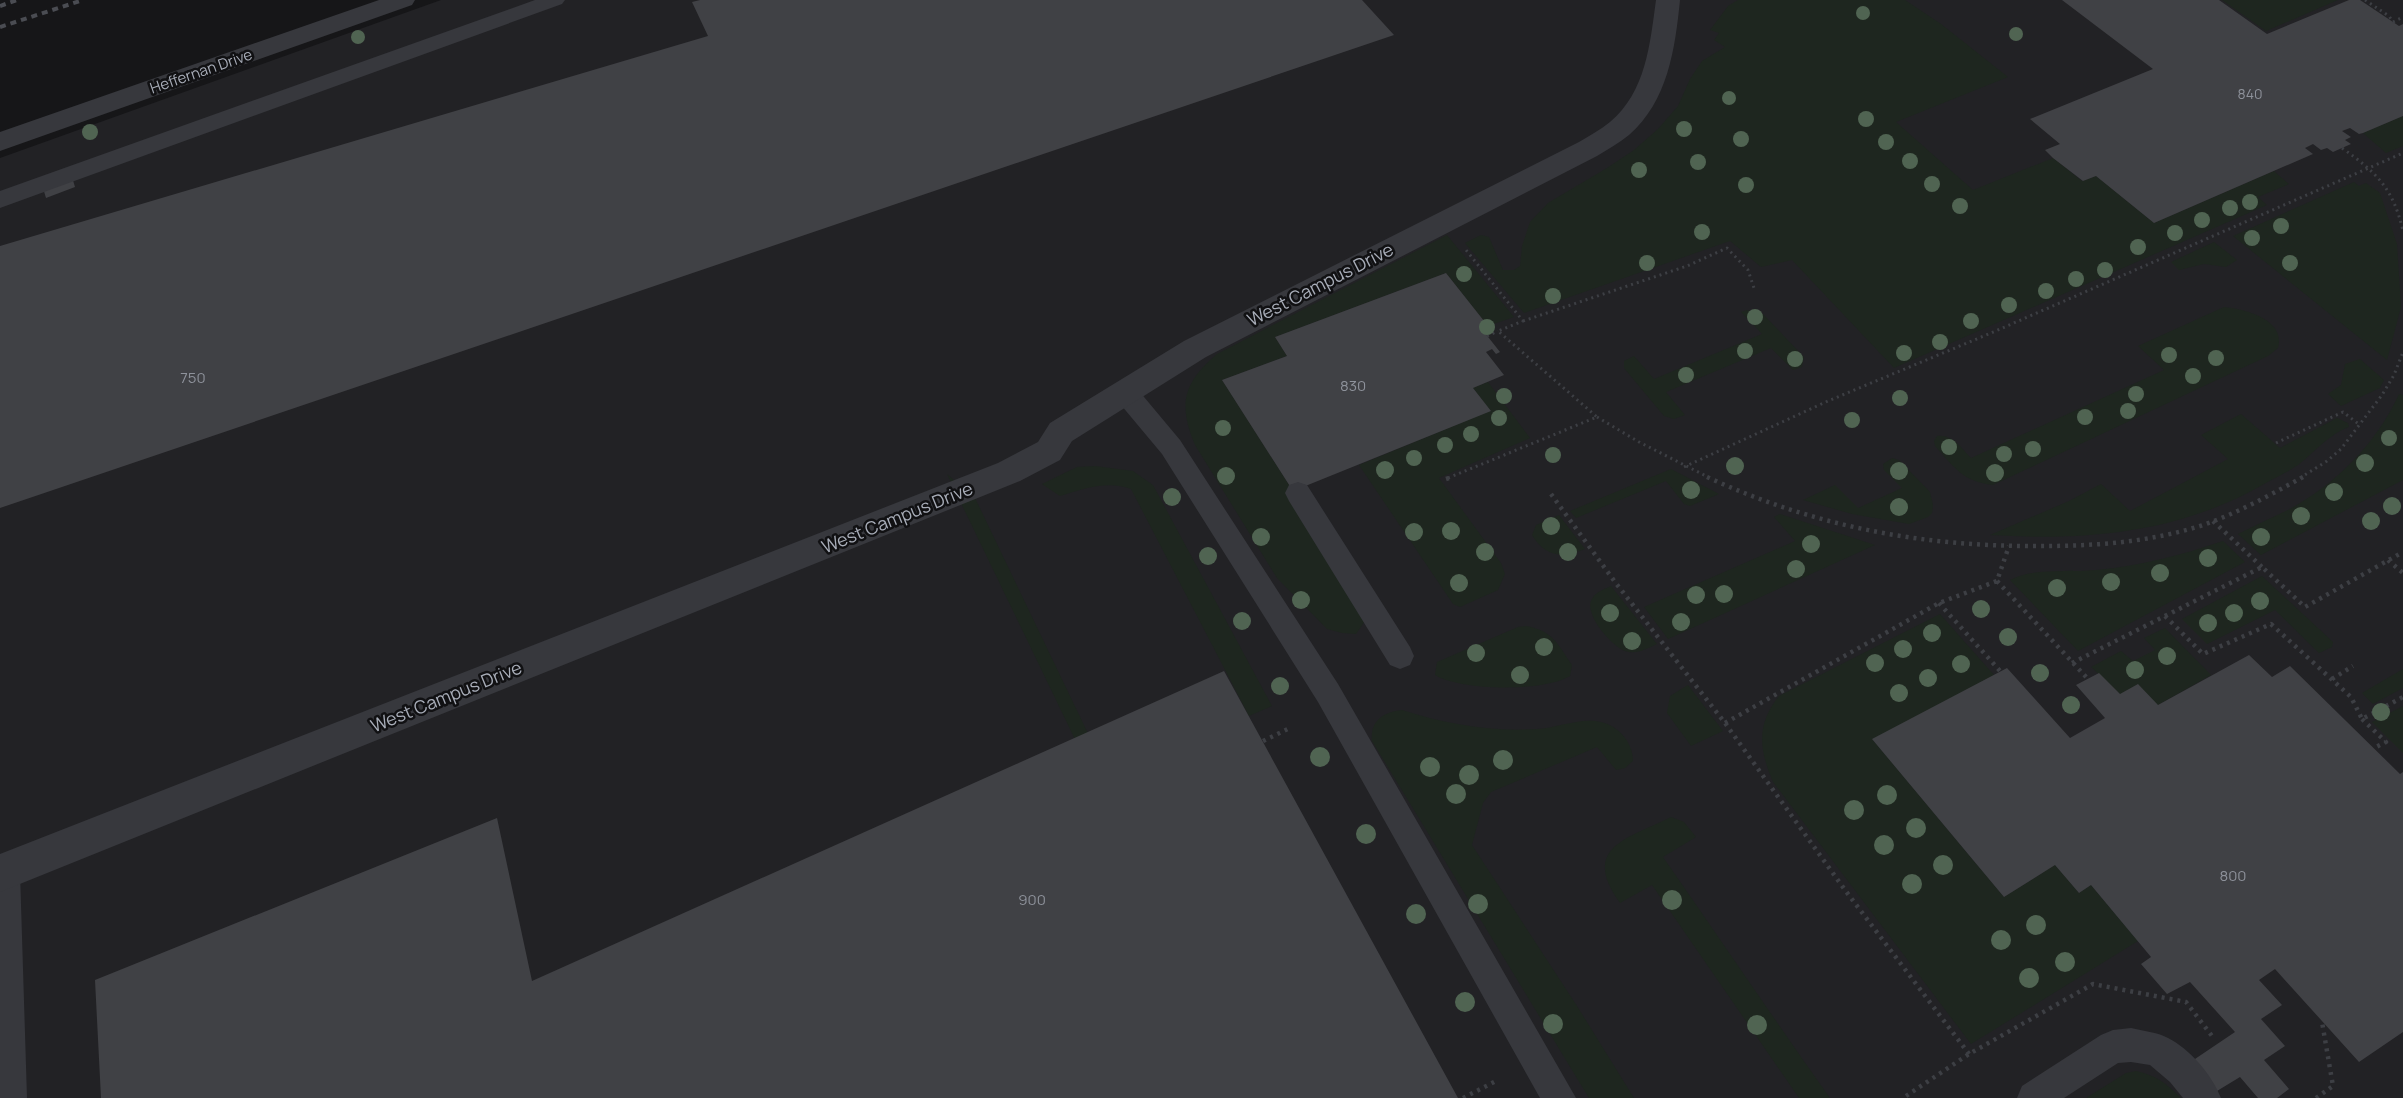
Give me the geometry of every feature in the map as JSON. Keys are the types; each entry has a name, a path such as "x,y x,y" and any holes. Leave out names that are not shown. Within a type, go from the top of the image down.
{"street":[{"name":"Heffernan Drive","path":"0,142 403,0"},
{"name":"West Campus Drive","path":"2,872 1009,472 1049,451 1061,432 1196,349 1588,149 1621,128 1645,99 1659,61 1668,0"}],"lane":[{"path":"0,200 555,0"},
{"path":"1125,392 1171,447 1328,693 1559,1098"},
{"path":"1298,493 1400,656"},
{"path":"2,872 10,1098"},
{"path":"2034,1098 2113,1047 2131,1045 2158,1050 2182,1070 2204,1098"}],"path":[{"path":"2365,0 2389,16 2393,22 2403,17"},
{"path":"2342,148 2368,167 2388,186 2403,231"},
{"path":"1684,467 1828,400 2002,328 2403,153"},
{"path":"1487,336 1523,321 1687,266 1727,248 1748,270 1755,291"},
{"path":"1465,249 1523,321"},
{"path":"1498,331 1597,417 1668,460 1684,467 1785,508 1840,525 1932,541 2009,546 2081,546 2134,540 2198,526 2252,504 2334,457 2395,377 2403,352"},
{"path":"2276,443 2343,412 2360,425"},
{"path":"1446,479 1597,417"},
{"path":"1551,494 1615,582 1725,723 1845,890 1970,1054"},
{"path":"2213,521 2305,607 2403,552"},
{"path":"1725,723 1939,603 1996,581 2009,546"},
{"path":"2388,560 2403,573"},
{"path":"2072,663 2262,567"},
{"path":"1996,581 2087,678"},
{"path":"1939,603 2001,672"},
{"path":"2165,616 2204,654 2271,624 2351,696 2362,719 2386,742 2374,748"},
{"path":"2332,679 2353,666"},
{"path":"2362,719 2403,697"},
{"path":"1263,741 1290,728"},
{"path":"1906,1096 1970,1054 2093,984 2186,1002 2212,1036"},
{"path":"2316,1098 2333,1086 2322,1022"},
{"path":"1463,1098 1498,1080"}],"shaded area":[{"path":"441,0 2403,0 2403,1098 0,1098 0,158"},
{"path":"1738,0 1905,0 1941,24 2008,77 1896,122 1973,190 2053,158 2082,181 2096,176 2154,223 2274,171 2289,184 2258,197 2267,205 1894,368 1792,260 1761,267 1730,241 1524,313 1465,243 1481,235 1489,237 1503,270 1514,270 1520,266 1522,246 1530,222 1548,203 1634,150 1658,129 1678,106 1690,79 1702,61 1725,47 1714,40 1719,33 1710,30 1728,6"},
{"path":"2222,0 2338,0 2266,31"},
{"path":"2403,116 2403,146 2386,153 2363,133"},
{"path":"2354,182 2359,186 2366,183 2380,193 2397,244 2401,307 2387,360 2233,236"},
{"path":"1447,235 1514,317 1488,326 1446,273 1275,337 1287,356 1222,380 1293,491 1367,618 1356,634 1327,629 1277,578 1195,445 1186,418 1187,395 1197,375 1217,354"},
{"path":"2214,242 2237,260 2226,267 2204,264 2179,270 2171,262"},
{"path":"2224,307 2252,313 2270,323 2279,338 2278,348 2268,356 1993,485 1966,477 1935,446 1934,441 1937,436 1948,437 1971,458 2164,370 2138,346"},
{"path":"1747,310 1763,314 1804,357 1802,367 1793,370 1771,348 1666,392 1685,415 1674,419 1664,416 1624,368 1624,361 1634,356 1654,379 1762,334 1741,312"},
{"path":"2360,359 2384,380 2380,388 2341,406 2328,394 2341,385 2345,364"},
{"path":"1488,382 1530,438 1439,478 1501,563 1505,574 1498,590 1460,607 1453,604 1359,465 1490,411 1473,388"},
{"path":"2399,394 2403,395 2403,480 2261,555 2238,534 2305,500 2338,475 2367,446"},
{"path":"2241,414 2280,448 2337,418 2348,423 2349,427 2329,439 2290,470 2233,500 2167,523 2098,534 2026,537 1990,535 2069,501 2101,484 2130,511 2228,459 2201,435"},
{"path":"1892,458 1899,460 1930,492 1933,505 1932,513 1928,517 1909,524 1852,514 1803,500 1835,485 1858,508 1902,488 1884,470 1883,464"},
{"path":"1095,466 1133,471 1153,485 1272,706 1249,716 1131,489 1104,485 1060,496 1042,484 1077,467"},
{"path":"1671,469 1719,494 1690,506 1684,504 1666,481 1576,518 1570,511"},
{"path":"947,474 975,498 1263,1098 1248,1098"},
{"path":"1780,514 1875,545 1668,639 1644,607 1795,541 1774,517"},
{"path":"1559,515 1585,549 1562,555 1549,552 1537,543 1532,535 1536,525"},
{"path":"2223,541 2245,562 2078,651 2010,580 2030,573 2086,571 2129,566"},
{"path":"2262,576 2333,642 2332,647 2319,653 2275,610 2207,644 2182,619"},
{"path":"1611,586 1657,644 1637,652 1629,652 1619,648 1606,636 1595,620 1590,605 1595,594"},
{"path":"1940,614 1994,675 1873,740 2004,897 2055,865 2079,893 2091,885 2138,941 1971,1044 1773,782 1765,759 1762,738 1766,717 1779,696"},
{"path":"1526,626 1542,631 1553,639 1572,665 1570,676 1542,685 1502,688 1463,684 1435,675 1437,662 1518,627"},
{"path":"2165,628 2211,675 2158,705 2120,694 2091,667 2121,651 2133,661 2155,650 2144,638"},
{"path":"2403,669 2403,688 2373,704 2362,693"},
{"path":"1688,685 1723,731 1691,746 1667,713 1670,696"},
{"path":"2403,706 2403,753 2372,722"},
{"path":"1402,710 1452,723 1485,728 1520,730 1577,722 1601,722 1614,727 1628,742 1633,761 1625,768 1616,770 1597,747 1491,792 1483,803 1472,845 1634,1098 1589,1098 1372,741 1373,728 1379,719 1389,713"},
{"path":"1671,817 1684,822 1696,837 1663,857 1830,1098 1799,1098 1652,885 1620,903 1609,884 1605,869 1607,857 1614,847 1625,839"},
{"path":"2136,1071 2161,1081 2181,1098 2086,1098 2126,1073"}],"building":[{"path":"700,0 1362,0 1394,35 0,508 0,246 708,36 692,2"},
{"path":"2062,0 2219,0 2267,34 2349,0 2360,0 2399,26 2403,24 2403,116 2359,134 2350,128 2342,131 2351,137 2345,140 2351,144 2333,152 2327,148 2321,150 2313,144 2305,148 2313,154 2154,223 2096,176 2083,181 2053,158 2045,150 2060,144 2030,119 2153,69"},
{"path":"72,177 75,187 46,198 43,188"},
{"path":"1446,273 1488,326 1481,328 1500,352 1496,354 1492,349 1486,352 1504,375 1473,388 1491,411 1293,491 1222,380 1287,356 1275,337"},
{"path":"2249,655 2272,677 2290,666 2400,774 2403,772 2403,1032 2359,1062 2275,969 2259,980 2282,1005 2261,1019 2285,1046 2264,1060 2289,1089 2277,1098 2258,1098 2240,1077 2217,1091 2192,1061 2235,1032 2190,982 2167,994 2141,964 2151,957 2091,885 2079,893 2055,865 2004,897 1872,739 2007,668 2070,738 2105,718 2076,685 2099,673 2120,694 2138,684 2158,705"},
{"path":"1224,671 1458,1098 101,1098 95,980 497,818 532,981"}],"railway":[{"path":"0,6 17,0"},
{"path":"0,27 83,0"}]}
